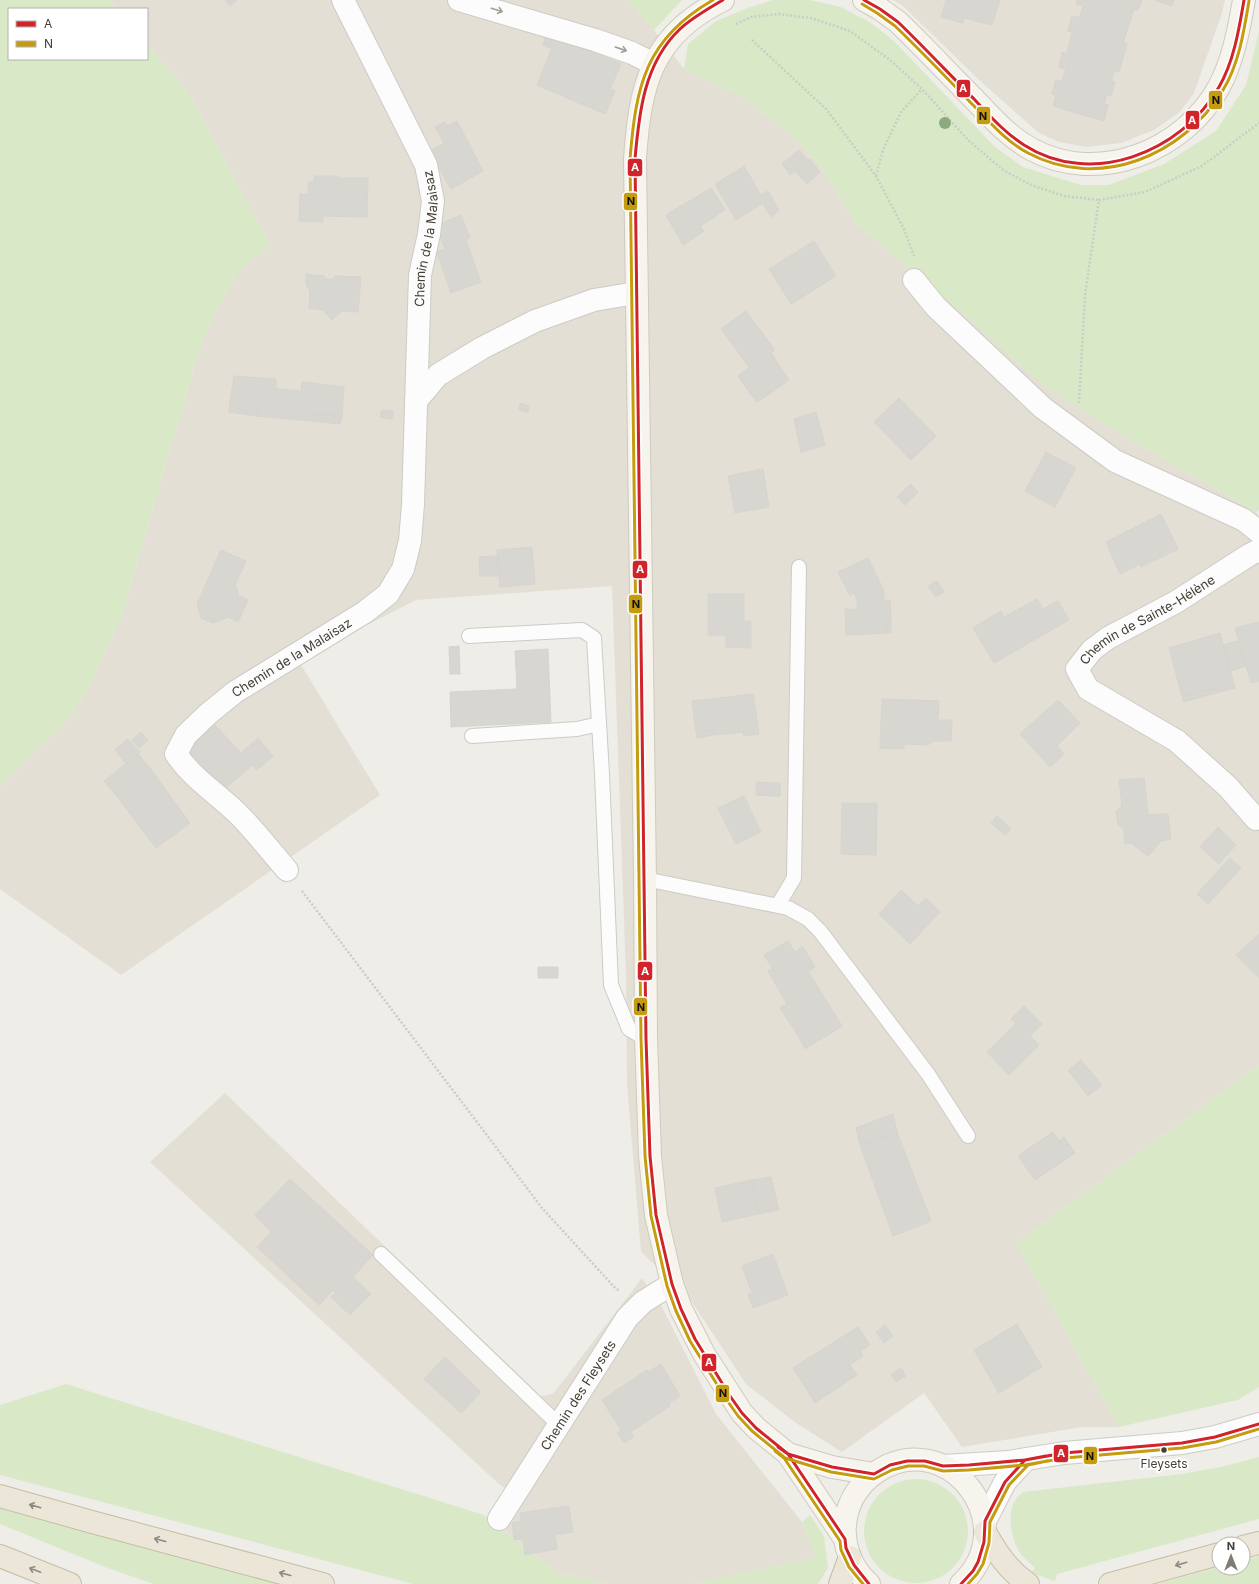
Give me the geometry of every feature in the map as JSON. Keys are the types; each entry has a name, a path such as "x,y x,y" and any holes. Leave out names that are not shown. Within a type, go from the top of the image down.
{"highway":[{"path":"0,1496 323,1584"},
{"path":"985,1527 1007,1567 1016,1576 1028,1584"},
{"path":"840,1584 847,1548"},
{"path":"0,1556 70,1584"},
{"path":"1110,1584 1211,1556"}],"main road":[{"path":"723,0 703,11 682,28 666,46 654,64 642,96 636,145 636,293 646,1039 653,1199 672,1284 695,1339 742,1413 756,1428 788,1454 847,1548 858,1573 869,1584"},
{"path":"864,0 898,22 1001,127 1020,143 1032,150 1057,160 1084,164 1097,164 1127,159 1155,149 1184,130 1200,114 1216,91 1232,56 1244,0"},
{"path":"788,1454 832,1467 874,1474"},
{"path":"847,1548 845,1521 850,1502 860,1487 874,1474 890,1465 907,1461 925,1461 943,1466 958,1475 971,1488 982,1509 985,1527 982,1552 973,1571 965,1582"}],"street":[{"name":"Chemin de la Malaisaz","path":"287,870 236,812 207,789 185,767 176,754 186,735 208,714 235,692 365,612 388,594 403,569 410,541 413,504 420,275 429,234 433,201 426,165 343,0"},
{"path":"459,0 595,40 632,53 654,64"},
{"path":"914,280 936,307 1037,403 1078,434 1115,461 1244,520 1259,532"},
{"path":"416,401 438,375 482,348 535,321 594,300 636,293"},
{"name":"Chemin de Sainte-Hélène","path":"1256,819 1228,787 1177,741 1088,689 1076,669 1092,650 1108,638 1176,602 1259,550"},
{"name":"Chemin des Fleysets","path":"499,1519 620,1326 643,1302 672,1284"},
{"path":"943,1466 1025,1460 1064,1453 1182,1443 1215,1437 1259,1424"},
{"path":"985,1527 1005,1482 1025,1460"}],"lane":[{"path":"778,906 794,878 799,568"},
{"path":"469,636 582,630 594,638 611,985 629,1028 646,1039"},
{"path":"472,736 577,729 599,724"},
{"path":"645,879 788,908 808,919 820,931 928,1074 968,1136"},
{"path":"381,1254 559,1425"}],"path":[{"path":"730,26 751,17 779,14 811,18 850,30 890,60 922,90 968,140 1003,170 1031,185 1064,196 1099,200 1145,192 1202,166 1259,123"},
{"path":"752,40 827,110 876,176 904,230 915,256 914,280"},
{"path":"876,176 883,150 901,112 922,90"},
{"path":"1078,434 1085,294 1099,200"},
{"path":"287,870 542,1208 616,1289 643,1302"}],"shaded area":[{"path":"110,0 628,0 654,30 684,69 739,95 790,133 822,168 856,224 938,292 1142,447 1256,512 1259,516 1259,1065 1016,1243 1119,1427 1082,1427 962,1447 924,1393 842,1452 796,1423 746,1384 686,1293 641,1252 627,1083 626,974 612,586 416,600 298,660 380,795 121,975 0,889 0,786 67,721 89,688 122,615 203,338 235,276 270,244 191,97 148,45 148,8 116,8"},
{"path":"893,0 1225,0 1222,13 1194,93 1180,112 1154,130 1121,143 1086,147 1059,142 1039,133 978,79 902,5"},
{"path":"225,1093 541,1396 553,1394 642,1278 662,1307 716,1414 802,1522 817,1557 693,1584 607,1584 555,1571 500,1527 521,1497 500,1485 150,1162"}],"green space":[{"path":"0,0 110,0 116,8 8,8 8,60 148,60 148,45 191,97 270,244 235,276 203,338 122,615 89,688 67,721 0,786"},
{"path":"628,0 682,0 654,30"},
{"path":"773,0 809,0 841,7 871,23 893,40 995,147 1023,167 1081,185 1109,185 1164,164 1216,131 1246,85 1259,31 1259,510 1256,512 1142,447 1044,386 938,292 856,224 822,168 790,133 739,95 684,69 688,44 716,21 745,9"},
{"path":"1259,1065 1259,1387 1238,1400 1119,1427 1016,1243"},
{"path":"66,1384 484,1515 555,1571 607,1584 413,1584 0,1475 0,1405"},
{"path":"1259,1457 1259,1519 1057,1574 1055,1581 1031,1573 1035,1568 1023,1557 1013,1537 1010,1521 1011,1513 1016,1499 1023,1492 1182,1474 1225,1466"},
{"path":"916,1479 936,1483 953,1494 964,1511 968,1531 964,1551 953,1568 936,1579 916,1583 896,1579 879,1568 868,1551 864,1531 868,1511 879,1494 896,1483"},
{"path":"0,1508 280,1584 154,1584 110,1569 0,1524"},
{"path":"810,1515 824,1536 828,1568 818,1584 693,1584 816,1557 802,1522"},
{"path":"1259,1556 1259,1584 1157,1584 1211,1569 1211,1576 1251,1576 1251,1558"}],"building":[{"path":"225,0 237,0 230,6"},
{"path":"946,0 990,0 983,23 965,18 963,23 941,17"},
{"path":"990,0 1000,0 992,25 983,23"},
{"path":"1077,0 1142,0 1138,10 1134,9 1123,43 1127,44 1119,72 1115,71 1111,81 1115,82 1111,96 1107,94 1104,104 1108,105 1104,121 1053,106 1056,95 1052,94 1056,80 1062,81 1066,69 1059,67 1062,52 1067,54 1072,32 1068,31 1072,16 1079,18 1083,6 1076,4"},
{"path":"1155,0 1174,0 1172,6"},
{"path":"547,31 554,34 549,48 543,45"},
{"path":"554,34 621,64 610,89 615,91 605,114 537,85 552,48 549,48"},
{"path":"457,121 483,171 451,189 430,151 444,143 435,127 445,122 447,126"},
{"path":"799,150 808,160 810,159 820,172 807,184 795,171 790,175 782,164"},
{"path":"744,166 765,202 736,220 715,184"},
{"path":"314,176 368,178 367,217 323,216 323,222 299,221 300,194 308,195 308,182 314,182"},
{"path":"711,188 725,210 700,226 704,231 683,245 666,215"},
{"path":"768,191 779,210 771,217 763,204 765,202 761,195"},
{"path":"461,215 470,238 445,249 439,235 444,233 440,224"},
{"path":"466,240 481,282 451,293 437,252"},
{"path":"814,241 836,276 791,304 769,269"},
{"path":"306,274 324,276 326,279 335,279 335,276 361,277 358,312 342,311 332,320 323,310 309,308 310,291 306,285"},
{"path":"746,311 775,350 771,353 789,380 768,395 760,384 749,392 738,376 749,367 721,329"},
{"path":"234,376 276,379 276,389 301,391 302,382 344,387 342,416 315,414 314,421 256,416 257,407 230,403"},
{"path":"760,384 768,395 757,402 749,392"},
{"path":"899,398 936,436 911,460 874,422"},
{"path":"230,403 257,407 256,416 229,412"},
{"path":"520,403 529,406 528,412 519,410"},
{"path":"382,410 393,411 392,419 380,417"},
{"path":"816,412 825,445 801,452 794,419"},
{"path":"315,414 342,416 340,424 314,421"},
{"path":"1046,452 1076,468 1055,507 1025,491"},
{"path":"763,469 769,507 735,513 728,476"},
{"path":"911,484 918,492 905,505 897,497"},
{"path":"1161,514 1178,549 1141,567 1140,564 1120,574 1106,542"},
{"path":"532,547 535,584 500,587 497,550"},
{"path":"221,550 246,561 235,585 239,596 248,600 238,622 228,617 213,623 201,618 197,604"},
{"path":"498,556 499,576 480,576 479,557"},
{"path":"868,558 884,591 884,600 890,600 891,619 886,619 886,633 846,635 845,609 857,609 857,600 854,593 850,596 838,572"},
{"path":"937,581 944,592 936,597 928,586"},
{"path":"708,594 744,594 744,621 751,621 751,648 726,647 726,635 708,635"},
{"path":"1037,599 1043,609 1058,601 1069,620 994,663 973,628 1001,611 1004,617"},
{"path":"886,619 891,619 891,633 886,633"},
{"path":"1259,622 1259,681 1251,683 1235,628"},
{"path":"1220,633 1235,688 1223,691 1222,687 1182,696 1169,648"},
{"path":"1239,641 1246,666 1230,671 1223,645"},
{"path":"459,646 460,674 450,674 449,647"},
{"path":"548,649 551,722 451,727 450,692 517,689 515,651"},
{"path":"1222,687 1223,691 1183,702 1182,696"},
{"path":"753,694 759,734 744,736 743,732 714,735 713,730 696,732 692,701"},
{"path":"882,699 939,701 938,720 952,720 951,741 933,741 928,745 904,744 904,749 880,748"},
{"path":"1058,700 1080,723 1057,746 1064,754 1050,767 1020,734"},
{"path":"215,725 241,753 258,738 273,756 257,770 253,765 224,789 187,749"},
{"path":"713,730 714,735 697,738 696,732"},
{"path":"141,732 148,740 139,748 132,740"},
{"path":"128,739 140,752 126,764 115,750"},
{"path":"138,754 150,768 116,795 104,781"},
{"path":"150,768 190,823 156,848 116,795"},
{"path":"1144,778 1148,815 1168,814 1171,839 1161,841 1152,852 1140,843 1125,844 1124,830 1118,824 1116,812 1122,805 1119,780"},
{"path":"756,782 773,783 773,796 756,795"},
{"path":"773,783 780,783 780,796 773,796"},
{"path":"744,796 761,832 736,844 718,808"},
{"path":"842,803 877,803 876,855 841,854"},
{"path":"997,816 1011,829 1005,835 991,823"},
{"path":"1218,827 1236,845 1219,864 1200,847"},
{"path":"1131,843 1140,843 1152,852 1148,856"},
{"path":"1230,858 1241,868 1208,904 1197,894"},
{"path":"901,890 918,906 926,898 940,912 910,944 879,914"},
{"path":"1259,934 1259,978 1236,955"},
{"path":"788,941 795,952 803,947 815,967 808,971 835,1015 826,1021 833,1032 811,1045 804,1033 799,1037 780,1008 787,1004 768,971 773,969 764,955"},
{"path":"538,967 558,967 558,978 538,978"},
{"path":"1024,1006 1042,1024 1030,1036 1039,1045 1009,1075 987,1052 1016,1023 1011,1019"},
{"path":"835,1015 842,1026 833,1032 826,1021"},
{"path":"804,1033 811,1045 805,1049 799,1037"},
{"path":"1081,1060 1102,1085 1088,1096 1068,1070"},
{"path":"893,1114 897,1132 860,1145 856,1128"},
{"path":"897,1132 931,1221 893,1236 860,1145"},
{"path":"1053,1132 1063,1147 1069,1144 1075,1153 1035,1180 1018,1156"},
{"path":"1064,1137 1069,1144 1063,1147 1059,1141"},
{"path":"771,1177 779,1210 758,1214 752,1180"},
{"path":"290,1179 373,1255 353,1277 371,1294 350,1315 331,1297 336,1293 255,1215"},
{"path":"752,1180 758,1214 722,1222 715,1188"},
{"path":"271,1232 333,1290 319,1305 257,1247"},
{"path":"773,1254 788,1295 753,1308 748,1294 752,1293 742,1266"},
{"path":"1017,1324 1042,1367 999,1393 974,1350"},
{"path":"885,1325 893,1336 884,1343 876,1332"},
{"path":"858,1327 870,1345 860,1351 863,1356 850,1365 857,1375 815,1403 793,1368"},
{"path":"445,1357 481,1392 461,1413 424,1379"},
{"path":"661,1364 680,1396 669,1403 670,1406 630,1432 634,1437 624,1443 617,1433 621,1430 602,1400 647,1370 648,1372"},
{"path":"901,1368 906,1376 896,1382 891,1375"},
{"path":"569,1506 573,1532 555,1535 557,1549 525,1555 523,1539 514,1540 512,1523 521,1521 520,1513"}],"transit line":[{"name":"N","path":"713,0 690,15 672,31 658,48 648,67 641,87 636,109 630,159 641,1039 645,1156 651,1216 667,1286 676,1311 690,1341 726,1399 738,1416 752,1431 785,1458 831,1472 874,1479 892,1470 908,1466 924,1466 943,1471 1025,1465 1065,1458 1182,1448 1216,1442 1259,1429"},
{"name":"A","path":"723,0 695,17 680,29 668,42 658,57 651,73 642,107 635,159 646,1039 650,1156 656,1215 672,1284 681,1309 695,1339 730,1396 742,1413 756,1428 788,1454 832,1467 874,1474 890,1465 907,1461 925,1461 943,1466 1025,1460 1064,1453 1182,1443 1215,1437 1259,1424"},
{"name":"A","path":"864,0 898,22 1010,135 1024,145 1050,158 1077,163 1105,163 1132,157 1158,146 1182,130 1202,110 1219,87 1229,67 1244,0"},
{"name":"N","path":"862,4 895,26 991,124 1012,143 1028,153 1055,164 1083,168 1110,167 1137,160 1162,149 1186,133 1206,113 1229,80 1240,47 1249,1"},
{"name":"A","path":"778,1447 788,1454 845,1539 846,1548 854,1565 869,1584"},
{"name":"N","path":"775,1451 784,1458 840,1541 841,1550 849,1567 863,1584"},
{"name":"A","path":"961,1584 973,1571 978,1562 984,1542 985,1521 1005,1482 1025,1460 1046,1456"},
{"name":"N","path":"968,1584 983,1564 989,1543 990,1522 1009,1485 1028,1465 1047,1461"}],"place":[{"name":"Fleysets","path":"1164,1450"}]}
